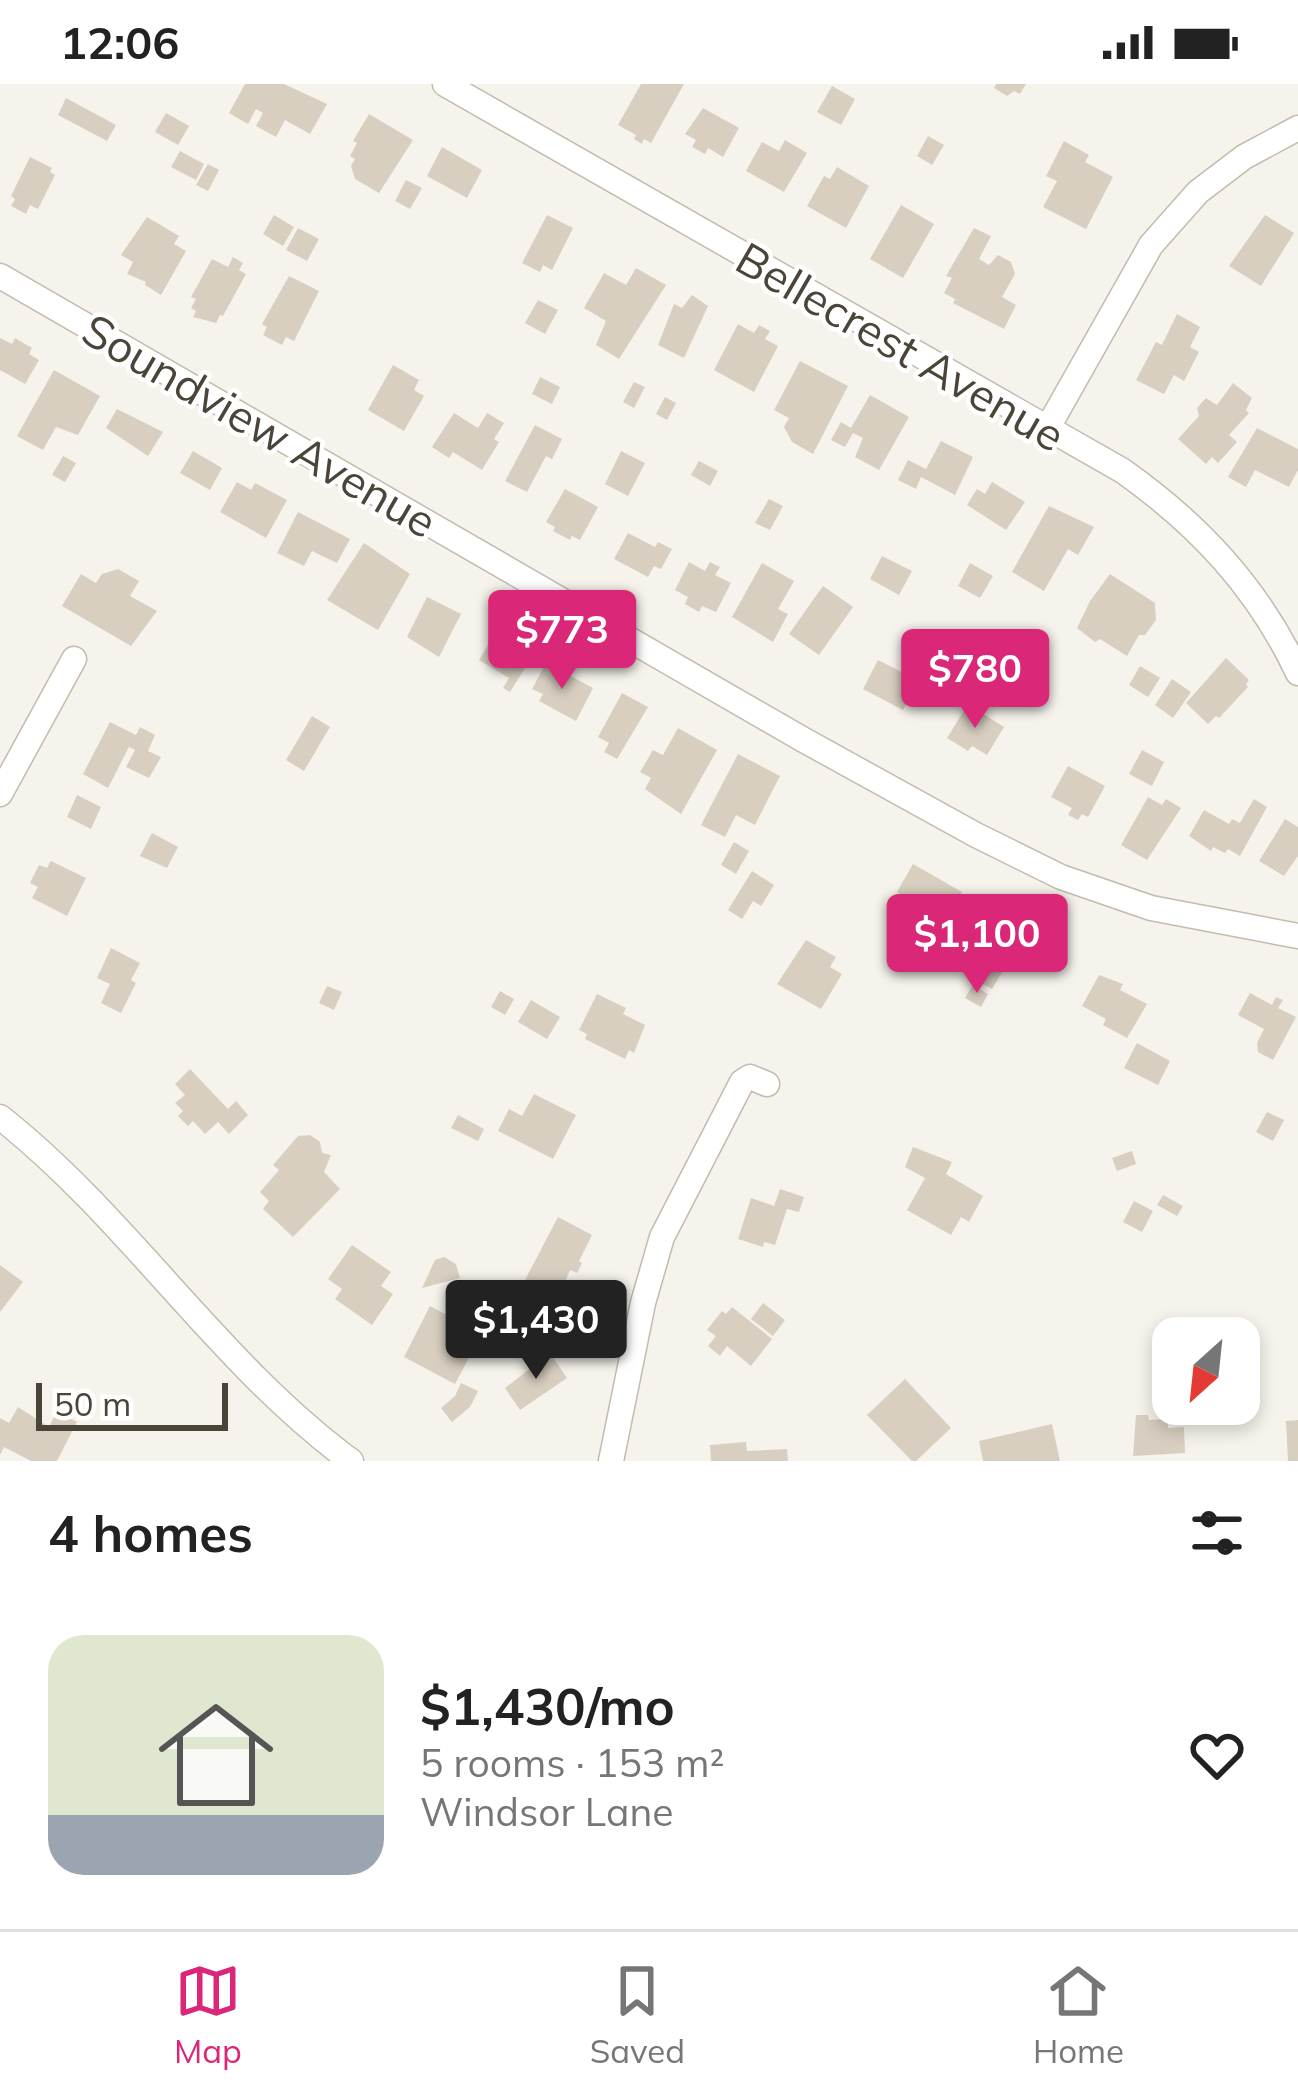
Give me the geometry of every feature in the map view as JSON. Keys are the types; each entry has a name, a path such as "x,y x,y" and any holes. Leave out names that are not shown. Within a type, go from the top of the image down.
{"street":[{"name":"Bellecrest Avenue","path":"445,84 1123,471 1170,504 1214,545 1258,601 1298,673"},
{"path":"1047,429 1171,218 1244,157 1298,128"},
{"name":"Soundview Avenue","path":"0,276 976,836 1061,877 1151,908 1298,936"},
{"path":"0,794 74,659"},
{"path":"610,1461 662,1237 742,1082 750,1077 767,1084"},
{"path":"0,1118 71,1178 268,1393 351,1461"}],"building":[{"path":"245,84 284,84 327,104 310,134 285,120 276,137 256,126 263,113 256,109 248,124 229,113"},
{"path":"641,84 684,84 651,143 644,139 642,144 618,125"},
{"path":"996,84 1026,84 1020,94 1014,91 1007,96 994,88"},
{"path":"832,86 855,99 841,125 817,112"},
{"path":"66,98 116,125 107,141 58,115"},
{"path":"703,108 739,128 723,157 708,148 705,154 692,147 696,140 685,134"},
{"path":"166,113 189,126 178,145 155,132"},
{"path":"369,114 413,140 379,193 355,179 351,166 357,143 353,141"},
{"path":"928,136 944,145 932,165 917,156"},
{"path":"785,140 807,153 784,192 746,171 762,142 779,151"},
{"path":"1064,141 1089,155 1085,162 1113,177 1086,229 1043,207 1057,181 1046,176"},
{"path":"442,147 482,170 467,198 427,176"},
{"path":"180,151 204,164 196,180 171,167"},
{"path":"30,157 52,168 55,175 38,209 30,205 26,214 11,206 15,199 11,196"},
{"path":"208,164 219,170 208,191 196,185"},
{"path":"837,167 869,186 846,228 807,206 824,176 830,179"},
{"path":"406,180 422,188 410,209 395,201"},
{"path":"901,205 934,224 903,278 870,259"},
{"path":"274,215 294,227 283,246 263,234"},
{"path":"547,215 573,228 552,270 543,265 540,272 522,263"},
{"path":"1265,215 1294,233 1261,286 1229,266"},
{"path":"147,217 179,236 174,244 186,251 161,295 127,274 133,262 121,255"},
{"path":"298,228 319,239 307,261 286,250"},
{"path":"974,228 991,236 979,259 989,265 998,255 1011,262 1015,274 1002,297 1016,305 1004,329 953,303 955,299 944,293 952,278 946,276"},
{"path":"233,257 243,263 239,270 246,274 223,316 216,323 193,317 196,299 191,297 212,259 228,267"},
{"path":"636,268 666,285 619,359 596,345 606,321 584,308 604,273 626,285"},
{"path":"289,276 319,291 294,341 286,337 282,345 263,335 267,327 262,324"},
{"path":"692,295 708,306 684,358 658,345 674,304 682,308"},
{"path":"538,300 558,310 545,334 525,323"},
{"path":"1177,314 1200,327 1190,347 1199,352 1184,381 1174,375 1164,394 1136,380 1156,342 1162,345"},
{"path":"738,324 754,333 759,325 770,331 765,339 778,346 754,392 714,370"},
{"path":"0,338 12,344 15,338 32,348 29,354 39,360 25,384 0,370"},
{"path":"800,361 848,386 813,454 792,442 784,427 789,418 774,410"},
{"path":"393,365 419,380 414,390 424,396 404,431 368,410"},
{"path":"54,370 100,396 78,435 56,427 43,450 17,436"},
{"path":"540,377 560,387 552,404 532,394"},
{"path":"634,382 645,387 634,408 623,402"},
{"path":"1233,383 1252,398 1249,413 1229,435 1237,442 1218,463 1212,457 1206,464 1178,439 1199,416 1197,408 1206,398 1217,405"},
{"path":"870,395 909,417 879,470 855,457 863,438 853,433 845,447 831,440 841,422 851,428"},
{"path":"665,397 676,403 667,420 656,414"},
{"path":"117,409 163,432 148,456 106,428"},
{"path":"454,413 478,428 487,413 504,423 482,470 453,452 449,458 432,447"},
{"path":"535,425 562,439 552,459 546,456 527,492 505,481"},
{"path":"1257,428 1298,449 1298,470 1289,487 1255,470 1246,487 1228,477"},
{"path":"941,441 973,457 955,495 921,477 916,489 898,480 908,460 926,469"},
{"path":"193,451 222,468 210,490 180,473"},
{"path":"621,451 645,463 628,496 605,484"},
{"path":"63,456 76,463 65,482 52,475"},
{"path":"699,461 718,471 710,486 691,475"},
{"path":"237,482 251,490 255,483 287,500 266,538 220,512"},
{"path":"992,482 1025,502 1006,530 967,505 977,489 985,494"},
{"path":"565,489 598,507 580,540 553,531 555,527 546,522"},
{"path":"769,499 783,506 770,530 755,523"},
{"path":"1049,506 1094,527 1078,555 1068,549 1044,591 1012,572"},
{"path":"298,512 350,539 337,563 312,551 304,566 277,553"},
{"path":"628,533 655,547 658,542 672,549 661,569 654,566 648,577 614,559"},
{"path":"364,543 410,574 378,630 327,600"},
{"path":"882,556 912,571 899,595 870,579"},
{"path":"689,562 705,571 710,562 720,567 715,575 731,583 716,612 702,606 699,612 685,604 688,597 675,590"},
{"path":"762,563 794,581 778,609 788,614 773,642 732,617"},
{"path":"970,563 993,576 980,598 958,586"},
{"path":"118,569 139,581 130,596 157,611 131,646 62,606 81,574 96,583 102,574"},
{"path":"1110,574 1155,603 1156,620 1145,635 1139,635 1127,656 1077,628"},
{"path":"823,586 853,607 819,655 789,634"},
{"path":"427,597 461,614 439,657 407,637"},
{"path":"497,630 535,652 510,692 503,688 509,678 479,660"},
{"path":"1226,658 1249,680 1248,687 1208,724 1186,703"},
{"path":"878,660 919,681 903,710 863,689"},
{"path":"546,663 593,688 576,721 539,701 543,694 532,689"},
{"path":"1140,666 1160,678 1148,697 1129,685"},
{"path":"1172,679 1191,692 1173,718 1155,705"},
{"path":"622,693 648,707 617,759 604,752 609,743 598,737"},
{"path":"968,704 1004,727 987,755 972,746 968,751 947,738"},
{"path":"312,716 330,727 304,771 286,760"},
{"path":"110,722 136,735 140,727 155,735 148,751 161,757 149,778 126,767 135,750 129,747 108,788 83,774"},
{"path":"678,728 717,750 681,814 645,789 651,778 640,772 653,750 663,755"},
{"path":"1142,750 1164,762 1152,786 1129,774"},
{"path":"738,754 780,776 755,825 736,815 725,837 701,825"},
{"path":"1068,766 1105,786 1088,817 1082,814 1078,820 1068,815 1072,808 1051,797"},
{"path":"77,795 101,807 91,829 67,817"},
{"path":"1148,797 1162,805 1166,799 1181,808 1147,860 1121,845"},
{"path":"1254,799 1267,807 1240,856 1228,849 1225,853 1213,847 1211,851 1189,836 1204,810 1229,824 1232,819 1240,823"},
{"path":"1285,819 1298,827 1298,856 1284,876 1259,861"},
{"path":"152,833 178,847 167,868 140,856"},
{"path":"734,842 749,851 736,874 721,865"},
{"path":"51,861 86,878 67,916 32,898 38,887 30,883 39,865 47,868"},
{"path":"913,864 962,892 946,919 897,892"},
{"path":"752,871 774,885 761,906 753,901 742,919 728,910"},
{"path":"972,919 1018,946 992,989 974,979 983,963 956,948"},
{"path":"930,932 946,941 933,965 916,956"},
{"path":"806,940 836,957 830,967 842,974 821,1009 777,984"},
{"path":"111,948 140,963 121,1013 101,1003 110,984 97,978"},
{"path":"1099,975 1123,984 1120,990 1147,1004 1127,1038 1082,1006"},
{"path":"973,985 988,994 981,1007 965,998"},
{"path":"327,986 342,992 334,1010 319,1003"},
{"path":"500,991 514,999 505,1015 491,1007"},
{"path":"1250,993 1272,1005 1276,997 1283,1000 1278,1008 1296,1017 1273,1060 1258,1052 1264,1029 1238,1015"},
{"path":"597,994 626,1008 623,1014 645,1025 634,1053 629,1050 625,1059 585,1039 587,1034 579,1030"},
{"path":"531,1000 560,1017 547,1039 518,1022"},
{"path":"1137,1043 1170,1061 1158,1085 1124,1068"},
{"path":"190,1069 228,1109 236,1101 248,1115 229,1134 218,1122 205,1134 193,1121 188,1126 178,1116 183,1111 175,1103 185,1095 175,1084"},
{"path":"534,1094 576,1115 553,1159 498,1131 509,1109 522,1116"},
{"path":"1267,1112 1284,1120 1273,1141 1256,1132"},
{"path":"458,1115 484,1129 478,1141 451,1128"},
{"path":"310,1135 320,1142 322,1153 331,1155 324,1172 340,1189 293,1237 263,1209 269,1201 260,1192 279,1170 273,1165 298,1136"},
{"path":"913,1147 952,1162 946,1174 983,1196 969,1222 961,1217 951,1235 907,1210 925,1178 905,1167"},
{"path":"1132,1151 1136,1164 1117,1171 1112,1158"},
{"path":"780,1189 804,1197 799,1212 787,1209 775,1245 764,1242 763,1247 738,1239 751,1198 774,1206"},
{"path":"1163,1195 1183,1206 1177,1216 1157,1205"},
{"path":"1134,1201 1153,1211 1142,1232 1123,1222"},
{"path":"558,1217 592,1235 577,1273 570,1270 557,1302 523,1284"},
{"path":"352,1245 391,1272 381,1286 393,1294 372,1325 335,1299 342,1289 328,1279"},
{"path":"444,1257 456,1264 460,1278 422,1288 435,1260"},
{"path":"0,1265 23,1282 0,1312"},
{"path":"763,1303 785,1320 773,1336 751,1319"},
{"path":"430,1306 468,1326 457,1346 471,1354 455,1384 404,1357"},
{"path":"732,1307 772,1339 751,1366 727,1346 720,1356 708,1346 716,1336 707,1330 722,1311 726,1314"},
{"path":"550,1353 567,1378 520,1410 505,1388"},
{"path":"905,1379 951,1428 916,1461 867,1415"},
{"path":"461,1383 478,1391 470,1407 452,1422 441,1408"},
{"path":"18,1407 49,1427 57,1411 77,1422 57,1461 31,1461 4,1447 0,1455 0,1418 9,1423"},
{"path":"1136,1415 1148,1415 1152,1425 1184,1427 1185,1453 1133,1456"},
{"path":"1298,1420 1298,1461 1288,1461 1286,1421"},
{"path":"1052,1424 1060,1461 983,1461 979,1441"},
{"path":"746,1442 747,1451 787,1449 788,1461 711,1461 710,1445"}]}
